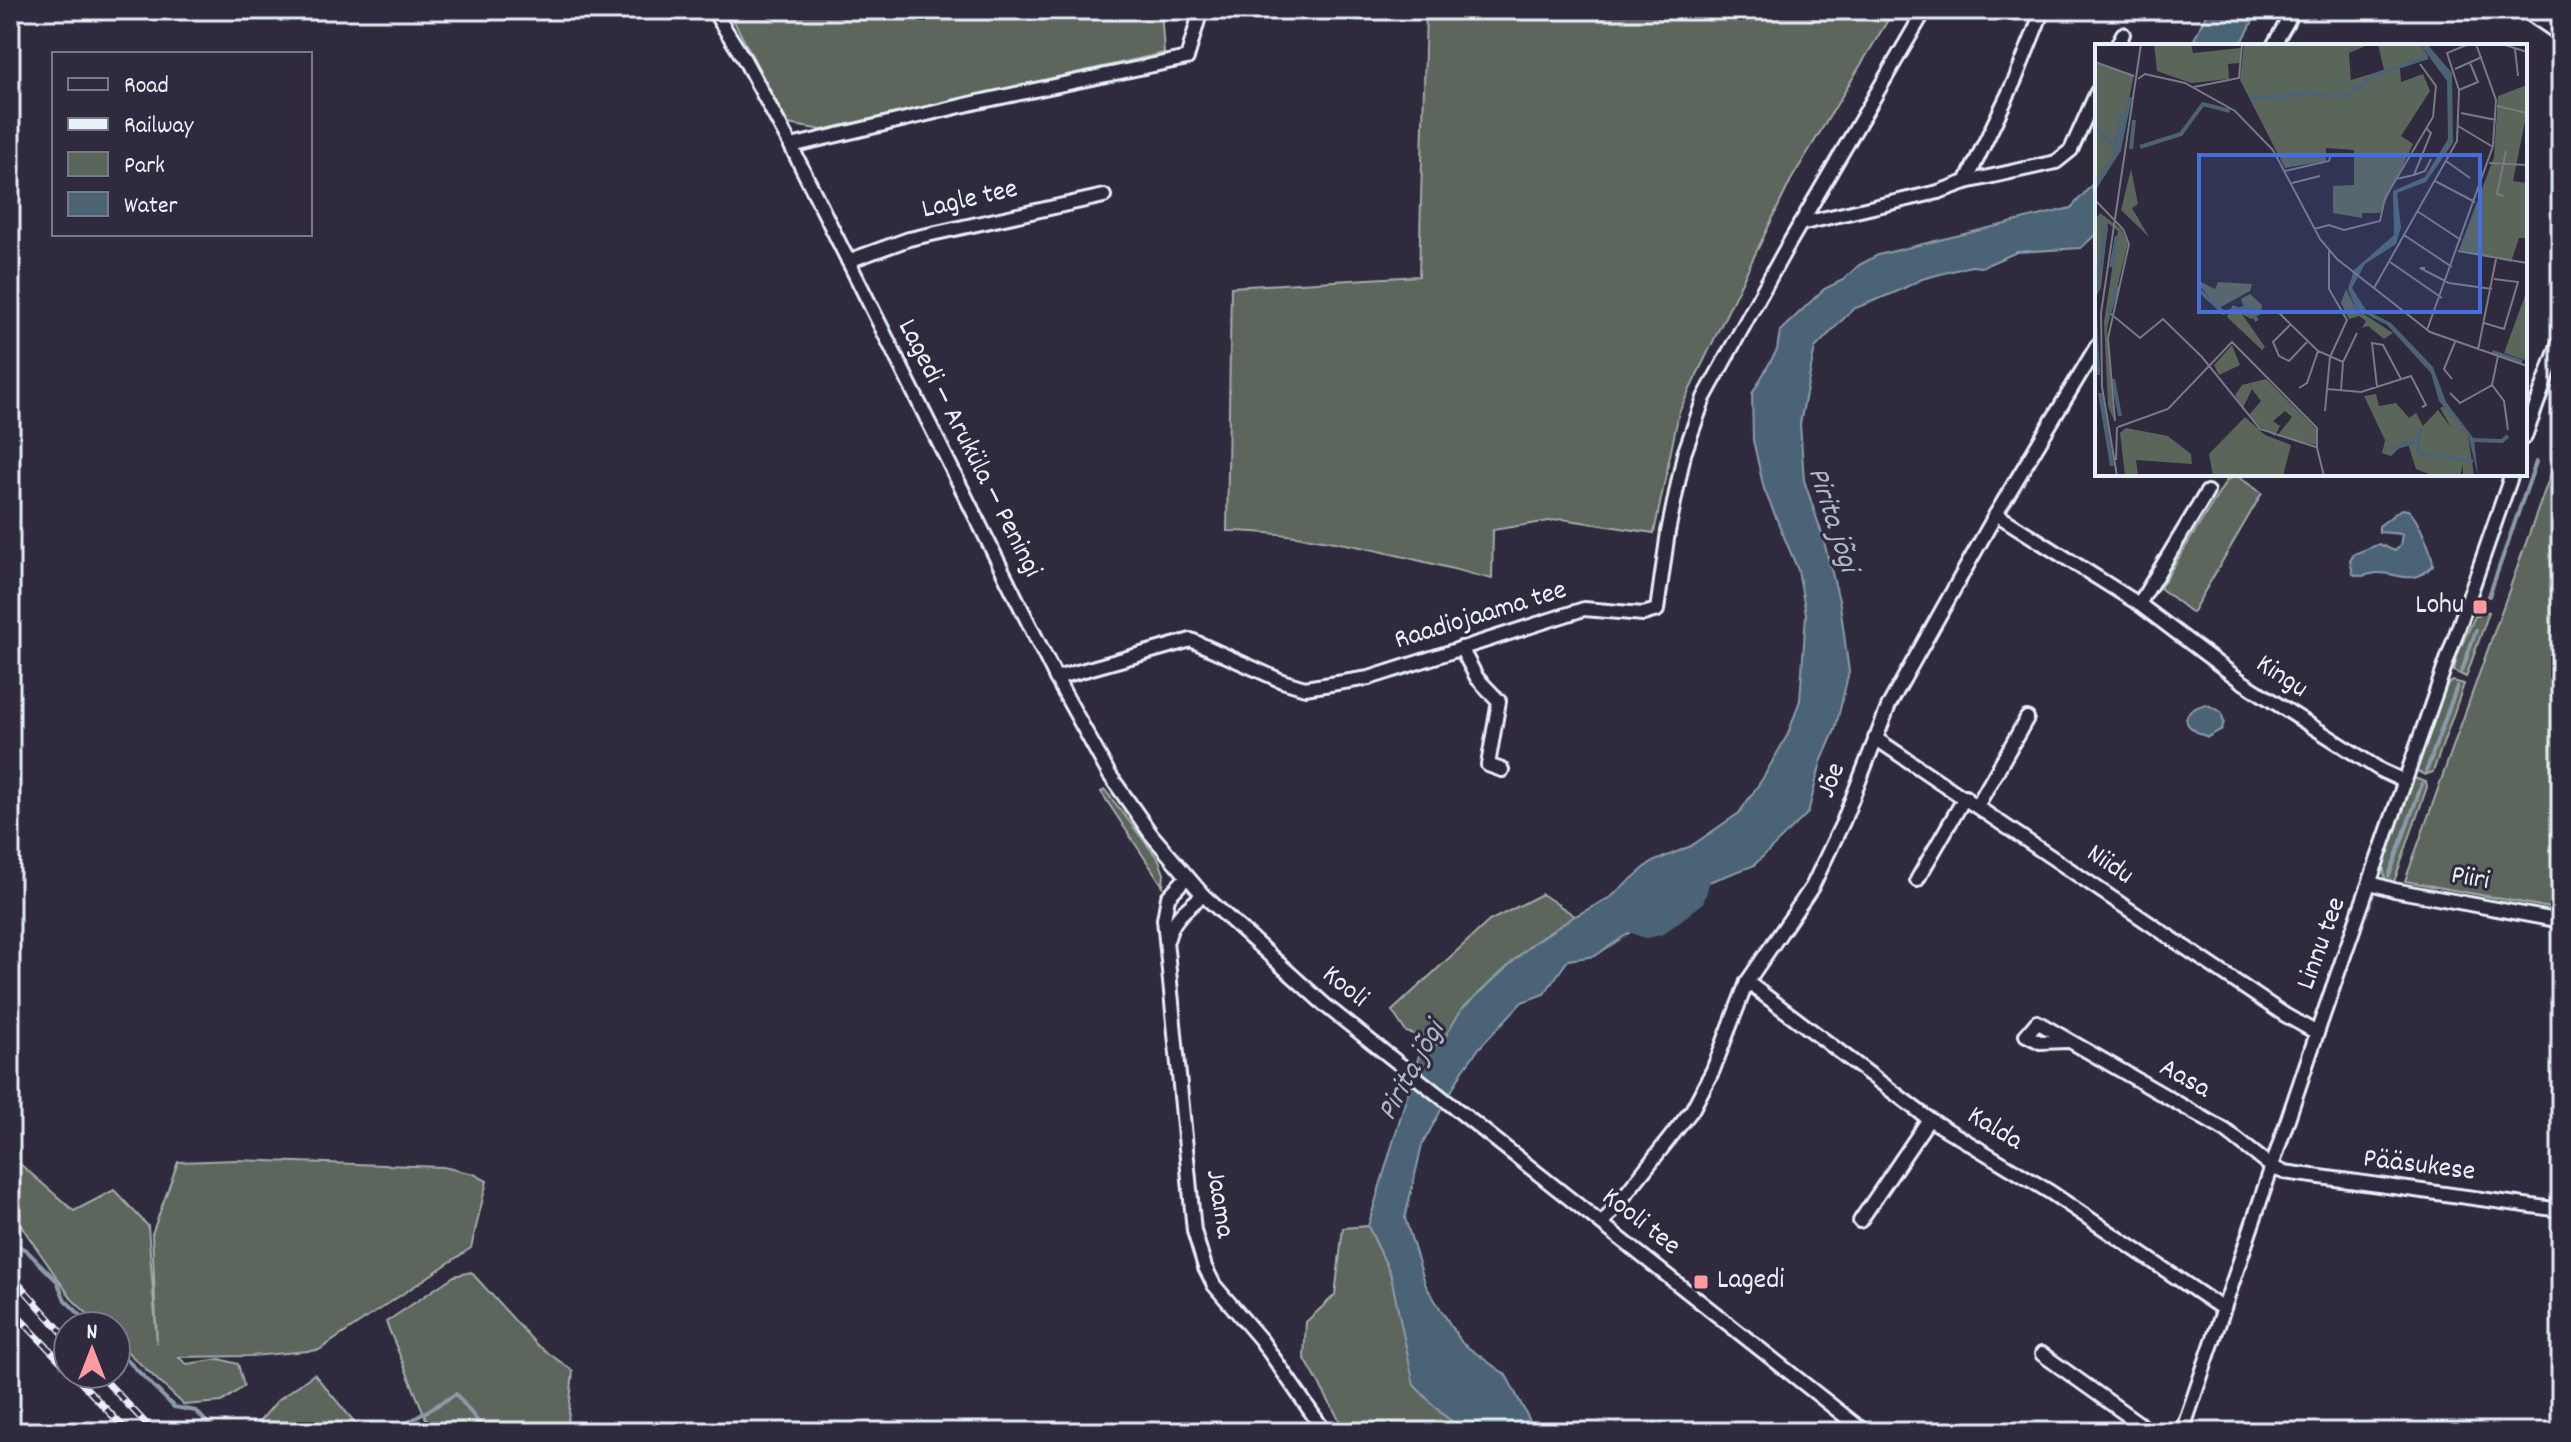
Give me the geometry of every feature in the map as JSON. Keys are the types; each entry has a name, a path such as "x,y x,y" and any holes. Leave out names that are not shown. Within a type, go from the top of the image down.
{"street":[{"name":"Lagedi — Aruküla — Peningi","path":"713,10 744,59 791,146 1056,678 1109,774 1151,834 1203,895"},
{"path":"791,146 1187,58 1201,10"},
{"name":"Raadiojaama tee","path":"1056,678 1191,640 1282,681 1305,688 1369,678 1584,609 1643,614 1657,610 1668,532 1684,454 1704,398 1800,224 1925,10"},
{"path":"1966,182 2015,80 2043,10"},
{"path":"2274,44 2294,10"},
{"path":"2524,10 2561,35"},
{"path":"1800,224 2056,162 2071,150 2095,96"},
{"name":"Lagle tee","path":"848,261 909,239 1104,196"},
{"path":"2527,429 2561,337"},
{"name":"Jõe","path":"1602,1224 1692,1110 1713,1070 1747,982 1812,887 1843,822 1889,705 1996,514 2095,349"},
{"name":"Linnu tee","path":"2182,1432 2511,476"},
{"path":"2139,604 2207,492"},
{"name":"Kingu","path":"1996,514 2139,604 2241,681 2382,771 2404,781"},
{"path":"1461,648 1477,678 1499,701 1488,765 1502,770"},
{"path":"1977,806 2027,718"},
{"name":"Niidu","path":"1875,738 2285,1015 2317,1033"},
{"path":"1917,880 1965,797"},
{"name":"Jaama","path":"1187,877 1168,897 1164,919 1194,1231 1214,1285 1261,1340 1325,1432"},
{"name":"Piiri","path":"2371,883 2561,921"},
{"path":"1166,945 1170,927 1180,913 1203,895"},
{"name":"Kooli","path":"1203,895 1315,997 1460,1111"},
{"name":"Kalda","path":"1747,982 1929,1119 2050,1192 2223,1309"},
{"name":"Aasa","path":"2068,1041 2226,1131 2273,1168"},
{"name":"Kooli tee","path":"1460,1111 1865,1432"},
{"path":"1860,1221 1929,1119"},
{"name":"Pääsukese","path":"2273,1168 2294,1175 2561,1210"},
{"path":"2042,1354 2151,1432"}],"green space":[{"path":"728,10 1161,10 1164,53 822,130 788,124"},
{"path":"1426,10 1894,10 1791,180 1679,412 1654,533 1562,519 1493,530 1492,579 1328,541 1227,531 1231,287 1419,276"},
{"path":"2561,445 2561,910 2405,881"},
{"path":"2237,476 2262,493 2192,613 2160,588 2227,480"},
{"path":"2481,610 2489,612 2466,677 2454,671 2457,655 2475,616 2479,616"},
{"path":"2453,681 2464,684 2433,772 2425,775 2416,771 2446,685"},
{"path":"2414,778 2426,782 2427,787 2393,885 2385,879 2383,865"},
{"path":"1105,790 1159,860 1164,874 1163,886 1101,792"},
{"path":"1542,894 1575,916 1532,944 1461,1010 1442,1042 1406,1032 1392,1011 1489,921"},
{"path":"236,1160 443,1167 474,1174 487,1181 471,1248 319,1350 252,1356 178,1357 187,1364 220,1359 238,1364 244,1386 222,1402 184,1405 132,1356 132,1310 83,1310 72,1299 10,1210 10,1164 20,1164 74,1211 114,1190 148,1226 157,1343 152,1234 178,1162"},
{"path":"1368,1226 1390,1272 1408,1349 1441,1413 1466,1432 1346,1432 1304,1357 1306,1322 1335,1295 1343,1228"},
{"path":"471,1272 536,1344 573,1371 567,1432 387,1432 427,1421 386,1322 454,1276"},
{"path":"314,1374 363,1432 255,1432 253,1429 278,1400"}],"water":[{"path":"2208,10 2259,10 2241,44 2192,44"},
{"path":"2095,181 2095,235 2081,248 2017,252 1982,267 1971,266 1922,279 1853,309 1815,348 1800,424 1804,480 1840,604 1849,672 1835,730 1821,762 1808,813 1753,866 1673,898 1595,956 1568,960 1544,994 1522,1002 1480,1047 1463,1070 1422,1145 1405,1218 1426,1286 1462,1343 1506,1375 1530,1421 1543,1432 1466,1432 1441,1413 1414,1385 1390,1272 1368,1226 1420,1052 1442,1042 1461,1010 1532,944 1611,897 1650,863 1691,846 1739,813 1788,734 1800,700 1806,614 1798,570 1764,489 1753,440 1752,394 1777,350 1780,331 1824,289 1843,280 1859,265 1878,255 2071,208"},
{"path":"2401,509 2408,510 2416,520 2433,565 2426,572 2413,577 2353,574 2350,561 2354,554 2379,544 2395,551 2400,546 2402,534 2379,532 2379,526"},
{"path":"2206,704 2221,712 2224,722 2222,729 2208,737 2193,729 2186,720 2190,712"}],"waterway":[{"path":"2489,596 2536,462"},
{"path":"2462,671 2476,630"},
{"path":"2426,772 2457,686"},
{"path":"2389,876 2422,784"},
{"name":"Pirita jõgi","path":"1614,913 1646,926 1658,923 1693,896 1704,859"},
{"path":"10,1242 26,1250 57,1281 65,1300 75,1310"},
{"path":"132,1365 174,1407 196,1411 216,1432"},
{"path":"365,1432 409,1422 456,1394 486,1432"}],"railway":[{"path":"10,1274 52,1321"},
{"path":"10,1308 52,1352"},
{"path":"88,1390 128,1432"},
{"path":"114,1390 154,1432"}],"place":[{"name":"Lohu","path":"2480,607"},
{"name":"Lagedi","path":"1701,1282"}]}
